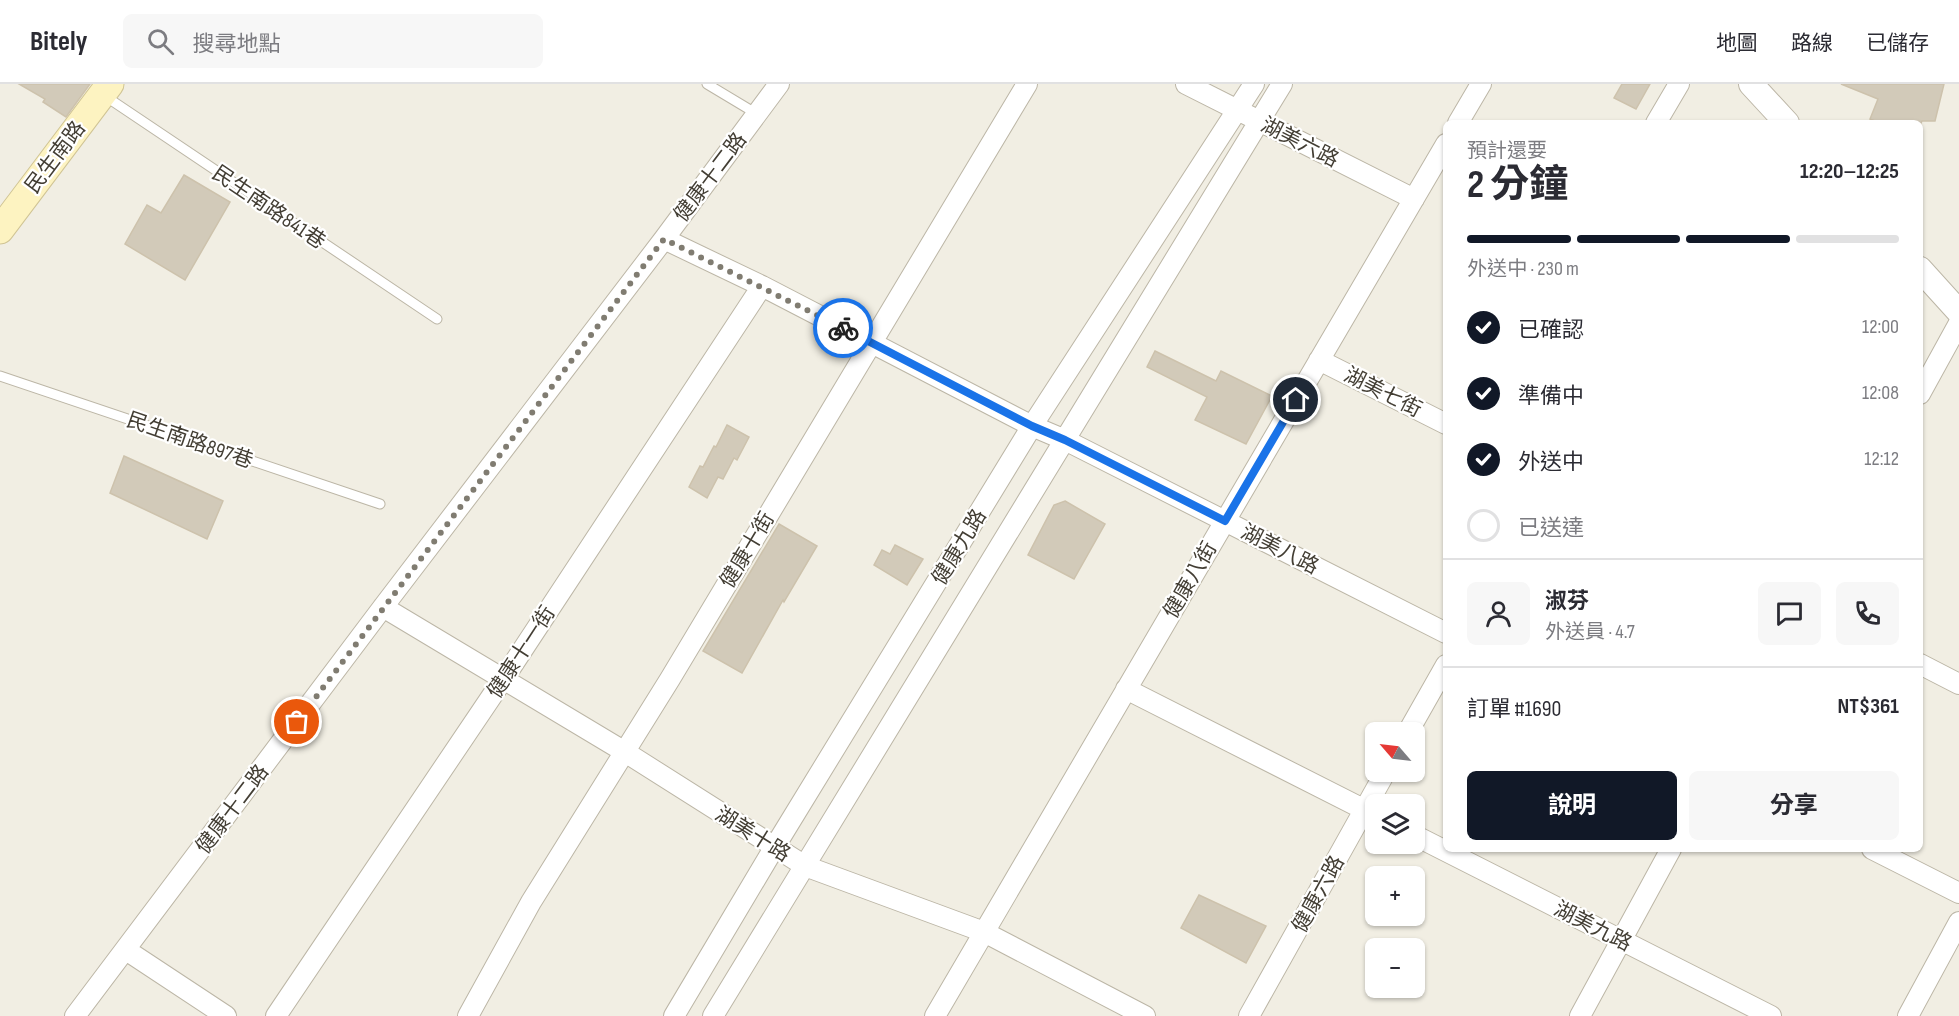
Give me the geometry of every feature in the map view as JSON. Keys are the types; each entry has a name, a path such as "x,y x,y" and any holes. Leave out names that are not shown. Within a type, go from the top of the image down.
{"main road":[{"name":"民生南路","path":"0,230 106,89"}],"street":[{"name":"健康十二路","path":"75,1016 779,84"},
{"name":"健康十街","path":"468,1016 531,902 670,679 1027,84"},
{"name":"湖美六路","path":"1186,84 1414,199"},
{"name":"健康九路","path":"674,1016 1032,426 1254,84"},
{"path":"713,1016 1282,84"},
{"path":"1460,120 1481,84"},
{"path":"1658,120 1679,84"},
{"path":"1751,84 1784,120"},
{"name":"健康八街","path":"935,1016 1443,149"},
{"name":"湖美八路","path":"664,239 762,286 1032,426 1065,440 1443,631"},
{"path":"1923,272 1959,312"},
{"name":"健康十一街","path":"276,1016 504,678 762,286"},
{"path":"1923,388 1959,322"},
{"name":"湖美七街","path":"1319,360 1443,422"},
{"name":"湖美十路","path":"383,608 504,678 805,866 984,932 1145,1016"},
{"path":"1923,666 1959,684"},
{"path":"1414,722 1443,670"},
{"path":"1126,689 1365,810"},
{"name":"健康六路","path":"1249,1016 1365,821"},
{"name":"湖美九路","path":"1425,841 1443,850"},
{"name":"湖美九路","path":"1448,852 1770,1016"},
{"path":"1580,1016 1669,852"},
{"path":"1878,852 1959,893"},
{"path":"1908,1016 1959,922"},
{"path":"126,950 226,1016"}],"lane":[{"path":"707,84 757,114"},
{"name":"民生南路841巷","path":"106,89 437,319"},
{"name":"民生南路897巷","path":"0,376 380,504"}],"building":[{"path":"19,84 90,84 66,117 43,102 45,99"},
{"path":"1622,84 1650,84 1636,109 1614,98"},
{"path":"1841,84 1944,84 1935,121 1872,120 1870,119 1878,99"},
{"path":"184,175 230,202 185,280 125,244 147,205 161,213"},
{"path":"1155,351 1216,381 1221,371 1272,396 1246,444 1195,420 1207,397 1147,367"},
{"path":"727,425 749,437 737,460 734,458 723,479 718,477 707,498 689,487 700,466 703,467 714,446 716,447"},
{"path":"124,456 223,501 207,539 110,493"},
{"path":"1065,501 1105,524 1074,579 1028,555 1054,505"},
{"path":"779,524 817,546 784,602 783,600 742,673 703,651"},
{"path":"895,545 923,559 907,585 874,565 882,550 890,554"},
{"path":"1199,895 1266,926 1246,963 1181,928"}],"way so far":[{"path":"297,722 664,239 843,328"}],"route":[{"path":"843,328 1032,426 1065,440 1225,521 1296,400"}]}
